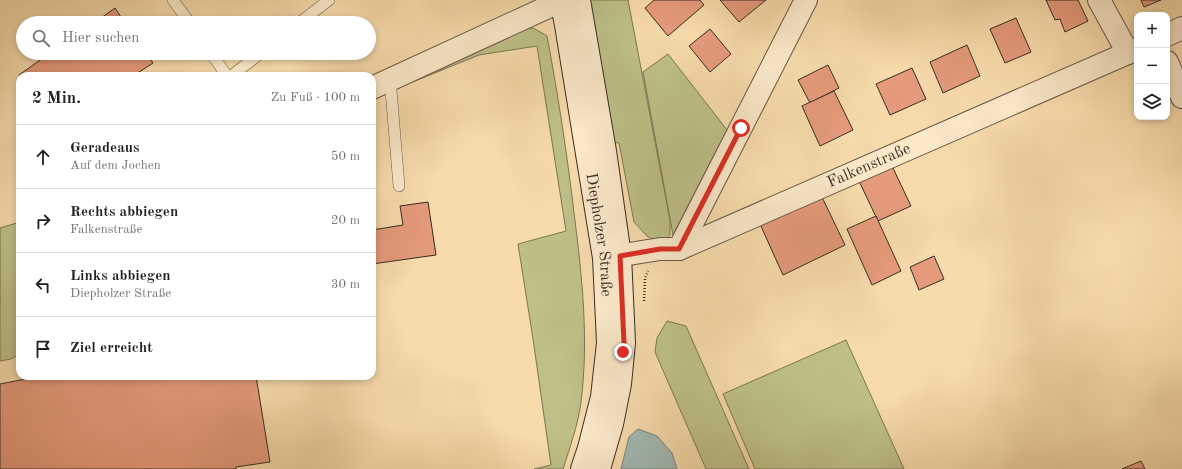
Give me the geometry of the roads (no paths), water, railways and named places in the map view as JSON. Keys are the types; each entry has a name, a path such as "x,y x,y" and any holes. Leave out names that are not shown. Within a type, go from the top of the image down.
{"street":[{"path":"380,84 567,0"},
{"name":"Diepholzer Straße","path":"567,0 566,25 612,257 624,343 620,384 612,424 599,469"},
{"path":"679,249 806,0"},
{"name":"Falkenstraße","path":"612,257 660,249 679,249 1133,51 1099,0"},
{"path":"1170,34 1182,28"},
{"path":"1170,69 1182,96"},
{"name":"Diepholzer Straße","path":"582,469 602,397 608,343 612,257"}],"lane":[{"path":"173,0 185,16"},
{"path":"308,16 329,0"},
{"path":"216,60 224,72"},
{"path":"236,72 252,60"},
{"path":"380,84 391,90 399,186"}],"water":[{"path":"638,429 657,436 672,453 677,469 621,469 629,437"}]}
